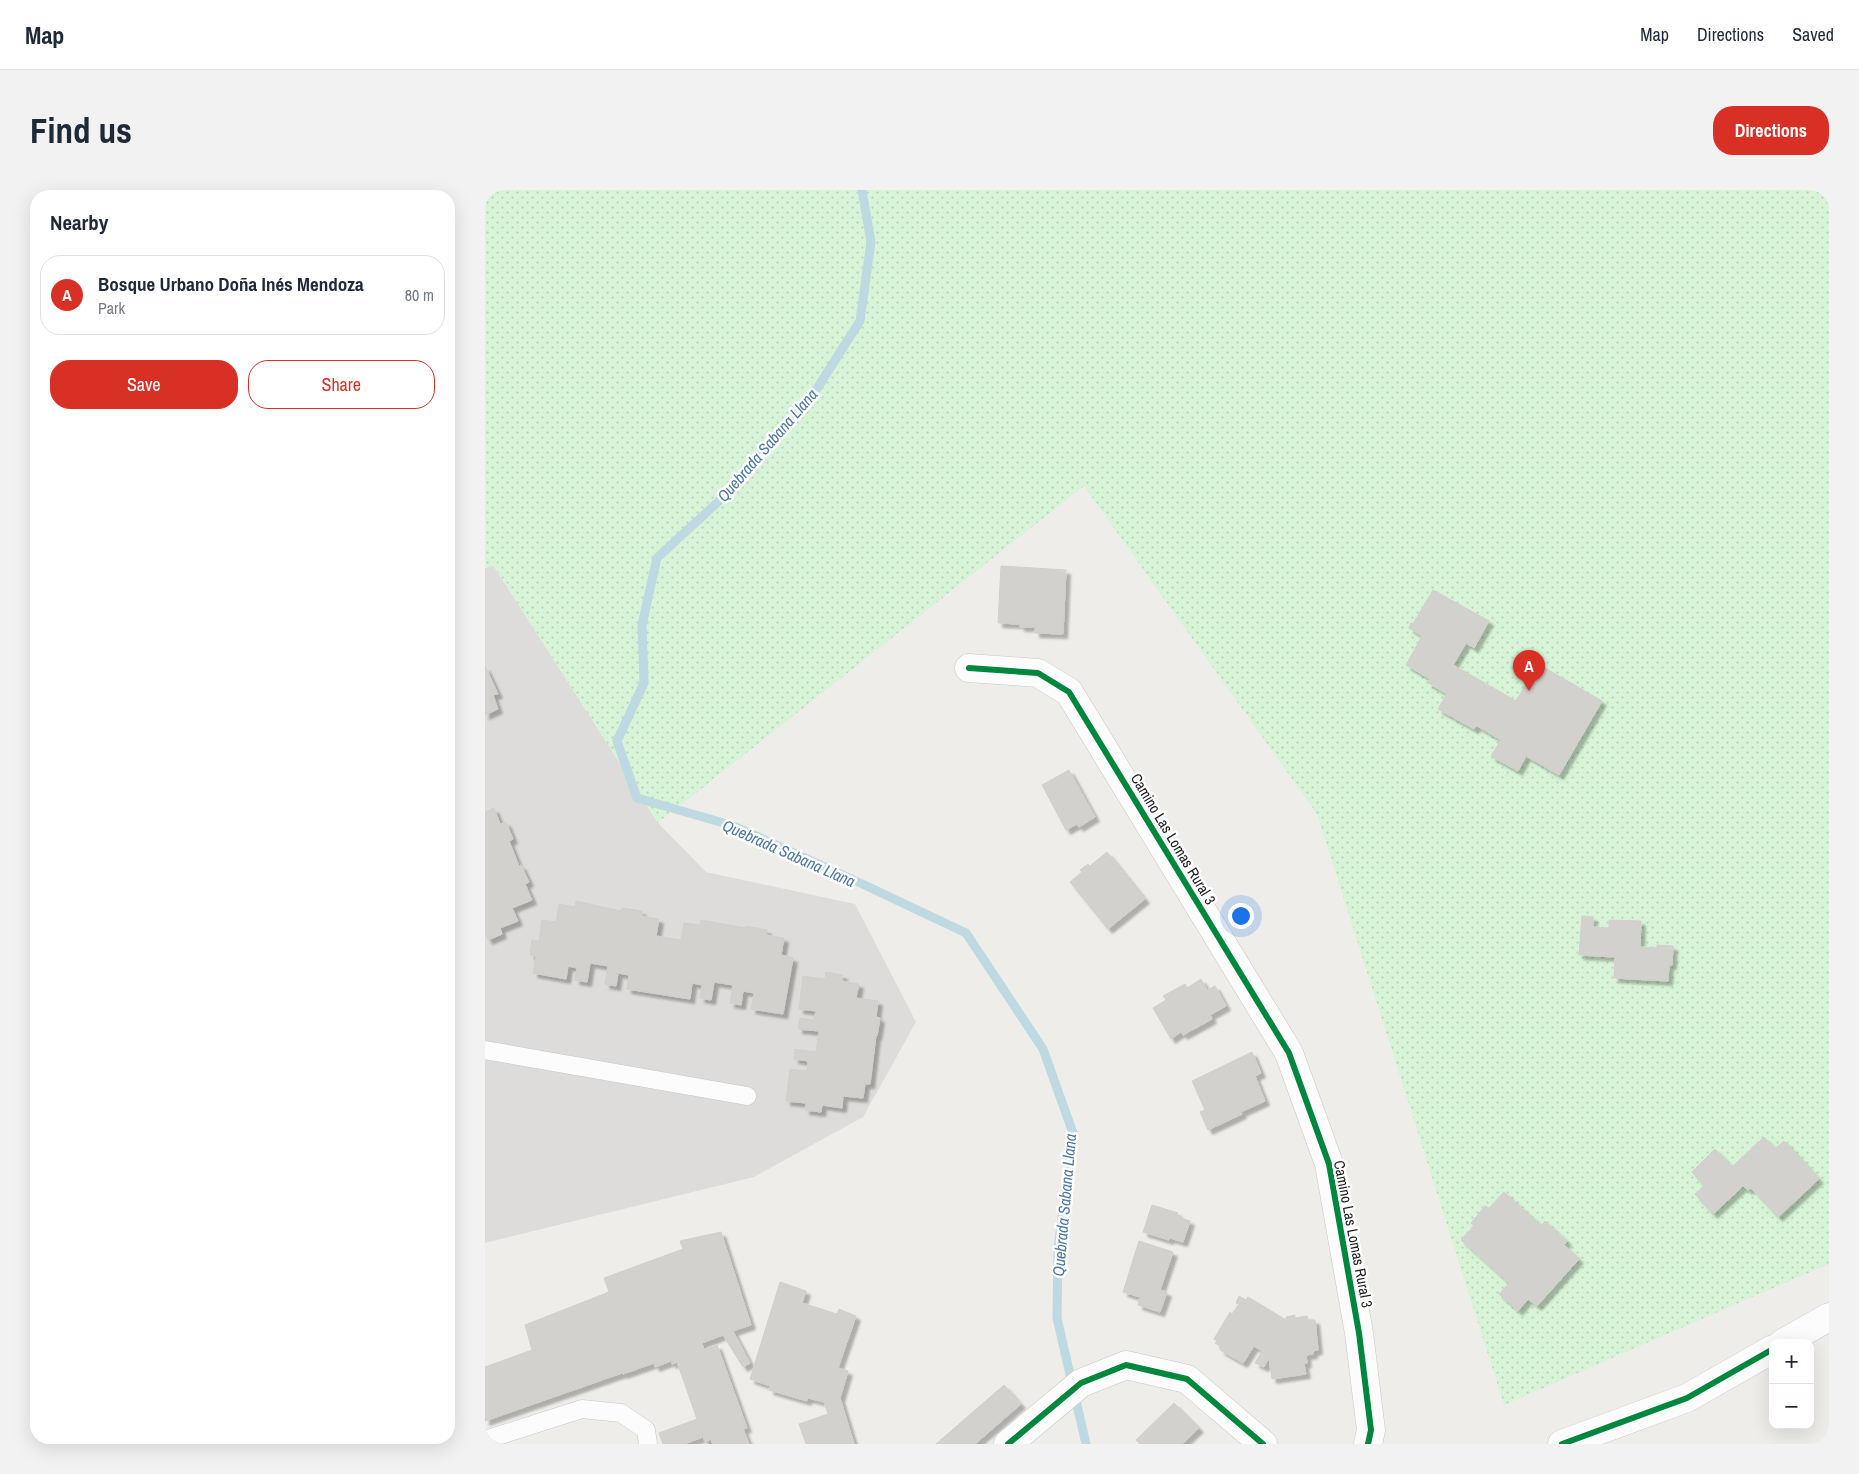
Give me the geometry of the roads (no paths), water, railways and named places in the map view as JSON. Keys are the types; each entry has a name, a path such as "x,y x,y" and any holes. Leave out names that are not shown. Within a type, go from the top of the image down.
{"street":[{"name":"Camino Las Lomas Rural 3","path":"969,668 1038,673 1069,692 1289,1053 1329,1164 1359,1333 1371,1430 1369,1444"},
{"path":"1790,1339 1829,1316"},
{"path":"1562,1444 1687,1398 1769,1351"},
{"path":"1008,1444 1081,1382 1127,1366 1187,1379 1263,1444"}],"lane":[{"path":"485,1050 747,1096"},
{"path":"485,1440 582,1409 621,1413 646,1430 647,1444"}],"waterway":[{"name":"Quebrada Sabana Llana","path":"862,190 871,242 860,321 811,398 719,501 657,558 642,625 644,683 617,741 637,798 734,826 966,933 1043,1049 1073,1133 1058,1248 1057,1318 1086,1444"}],"place":[{"name":"Bosque Urbano Doña Inés Mendoza","path":"1529,691"}]}
